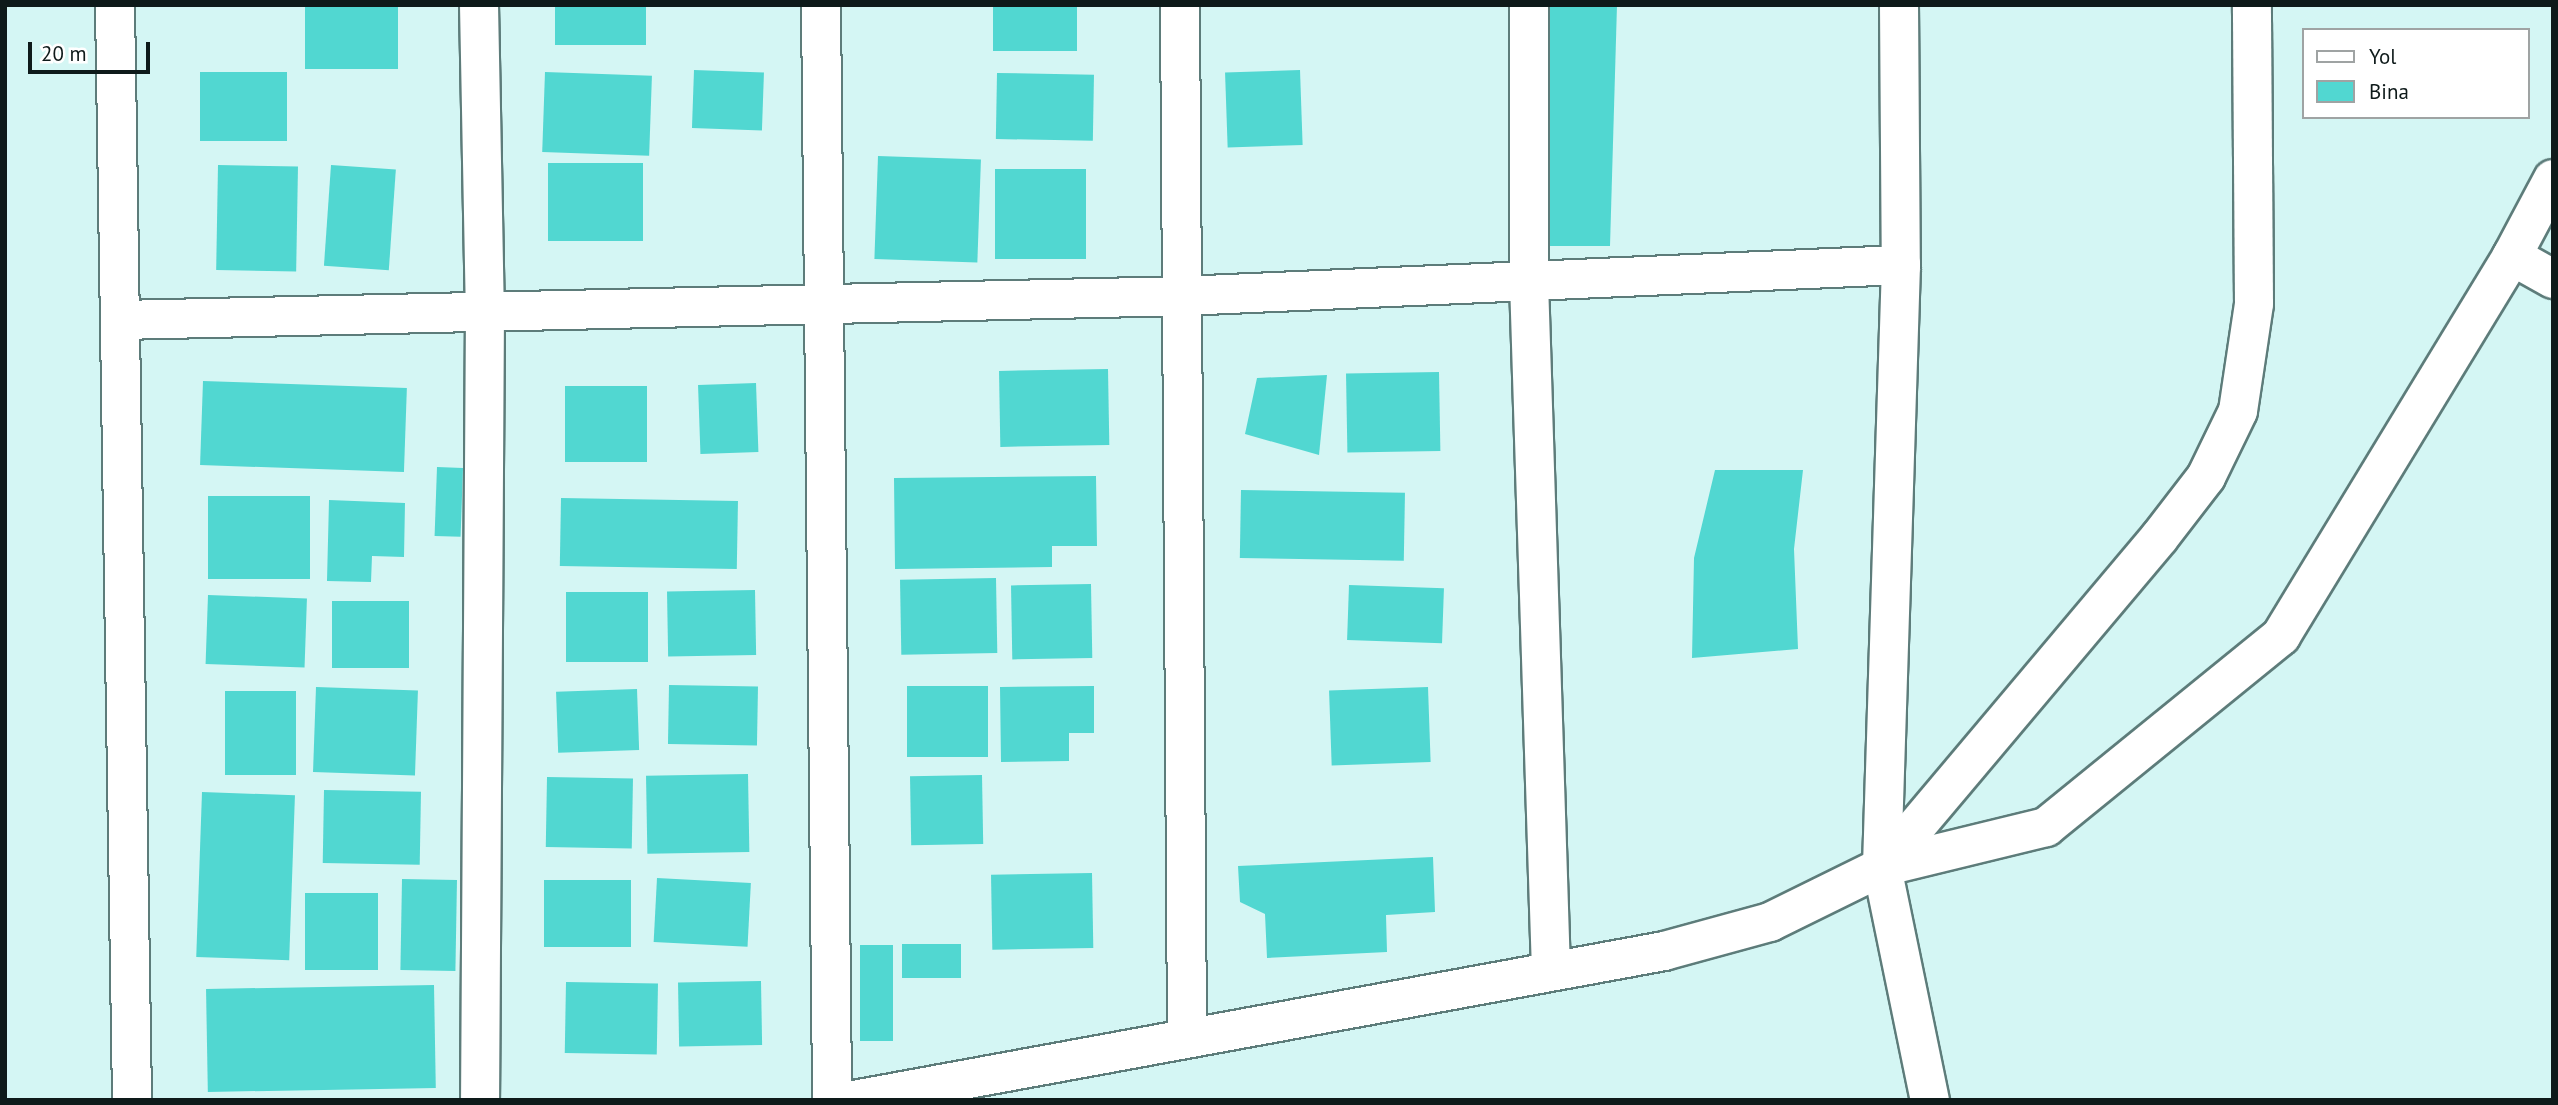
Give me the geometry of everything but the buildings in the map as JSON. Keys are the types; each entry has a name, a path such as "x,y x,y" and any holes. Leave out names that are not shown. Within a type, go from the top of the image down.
{"street":[{"path":"115,5 132,1100"},
{"path":"479,5 485,311 480,1100"},
{"path":"821,5 832,1100"},
{"path":"1180,5 1187,1038"},
{"path":"1529,5 1530,282 1551,969"},
{"path":"1899,5 1902,265 1882,867 1930,1100"},
{"path":"1882,867 2160,538 2206,477 2238,411 2255,304 2252,5"},
{"path":"854,1100 1551,969 1664,951 1770,922 1882,867 2046,827 2281,636 2512,256 2553,178"},
{"path":"2512,256 2553,279"},
{"path":"120,320 1182,296 1902,265"}]}
